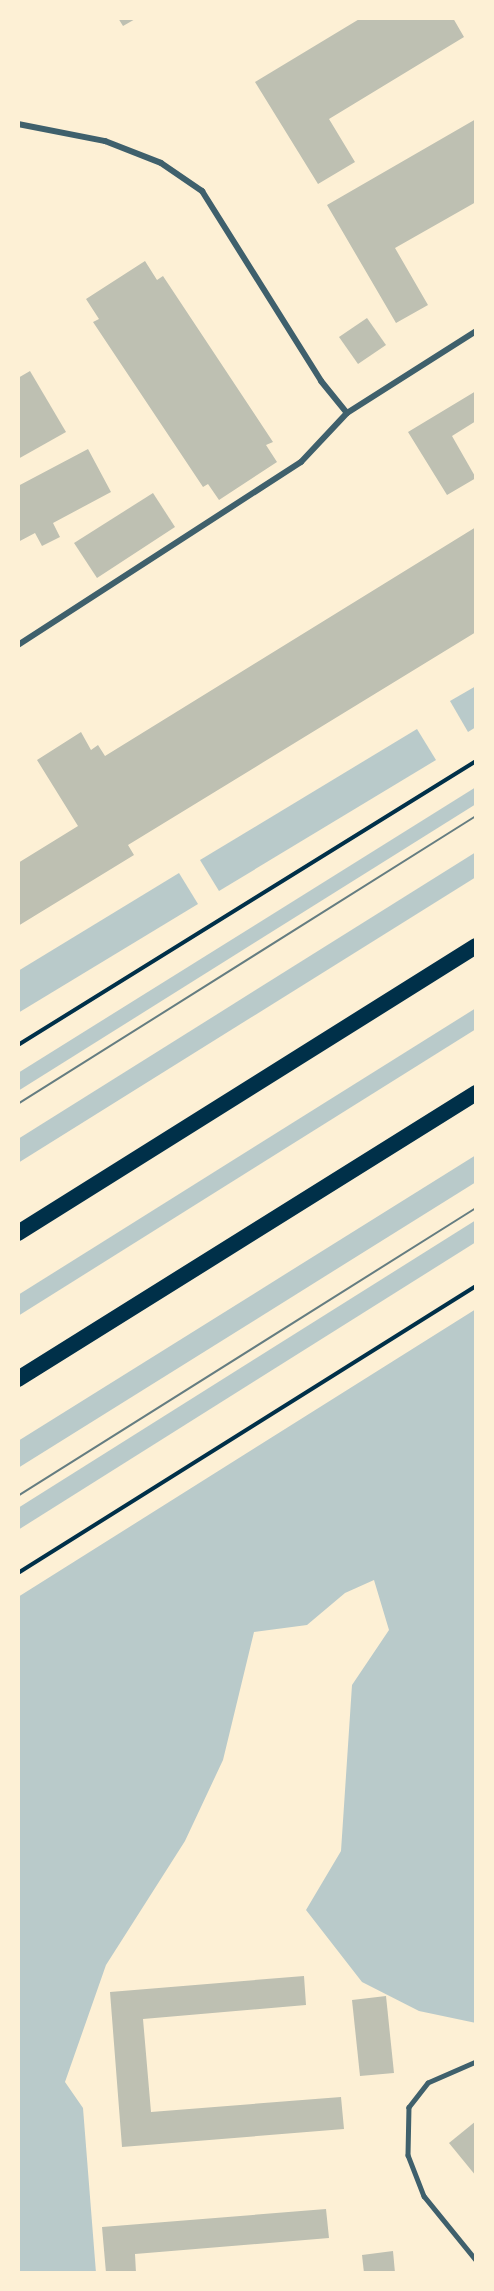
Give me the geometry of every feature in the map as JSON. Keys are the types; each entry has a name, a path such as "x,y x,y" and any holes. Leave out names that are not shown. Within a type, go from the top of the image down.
{"highway":[{"path":"18,1233 476,946"},
{"path":"18,1379 476,1093"}],"street":[{"path":"18,124 105,141 161,163 202,191 321,381 347,413"},
{"path":"18,645 301,462 347,413 476,331"}],"lane":[{"path":"476,2062 428,2083 409,2107 408,2155 424,2196 476,2260"}],"path":[{"path":"18,1045 476,761"},
{"path":"18,1573 476,1286"}],"shaded area":[{"path":"476,686 476,727 468,732 450,701"},
{"path":"417,729 436,760 219,891 200,860"},
{"path":"476,787 476,804 18,1091 18,1073"},
{"path":"476,852 476,877 18,1163 18,1139"},
{"path":"179,873 198,904 18,1013 18,971"},
{"path":"476,1008 476,1029 18,1316 18,1295"},
{"path":"476,1155 476,1182 18,1468 18,1441"},
{"path":"476,1220 476,1242 18,1530 18,1508"},
{"path":"476,1309 476,2023 419,2011 362,1982 306,1910 341,1851 352,1685 389,1630 374,1580 345,1593 307,1625 254,1632 223,1760 185,1841 106,1965 65,2082 83,2108 96,2273 18,2273 18,1597"}],"building":[{"path":"118,18 137,18 123,26"},
{"path":"361,18 453,18 464,37 329,119 355,162 318,184 255,82"},
{"path":"476,119 476,202 395,248 428,305 396,323 327,205"},
{"path":"145,261 157,280 163,276 273,442 266,445 277,462 219,500 208,484 203,487 93,322 99,319 86,299"},
{"path":"367,318 386,345 358,364 339,337"},
{"path":"30,371 66,432 18,459 18,378"},
{"path":"476,391 476,421 452,436 476,478 447,495 408,432"},
{"path":"88,449 111,492 53,523 60,537 42,546 35,533 18,542 18,486"},
{"path":"153,493 175,527 97,578 74,543"},
{"path":"476,527 476,632 128,845 134,855 18,926 18,863 78,826 37,760 81,732 91,750 98,745 105,756"},
{"path":"304,1976 306,2005 143,2019 151,2112 341,2097 344,2129 122,2147 110,1992"},
{"path":"386,1996 394,2073 360,2076 352,2000"},
{"path":"476,2121 476,2176 449,2143"},
{"path":"326,2209 329,2238 135,2254 136,2273 106,2273 102,2227"},
{"path":"393,2251 395,2273 364,2273 362,2255"}],"tram line":[{"path":"18,1104 476,816"},
{"path":"18,1496 476,1208"}]}
